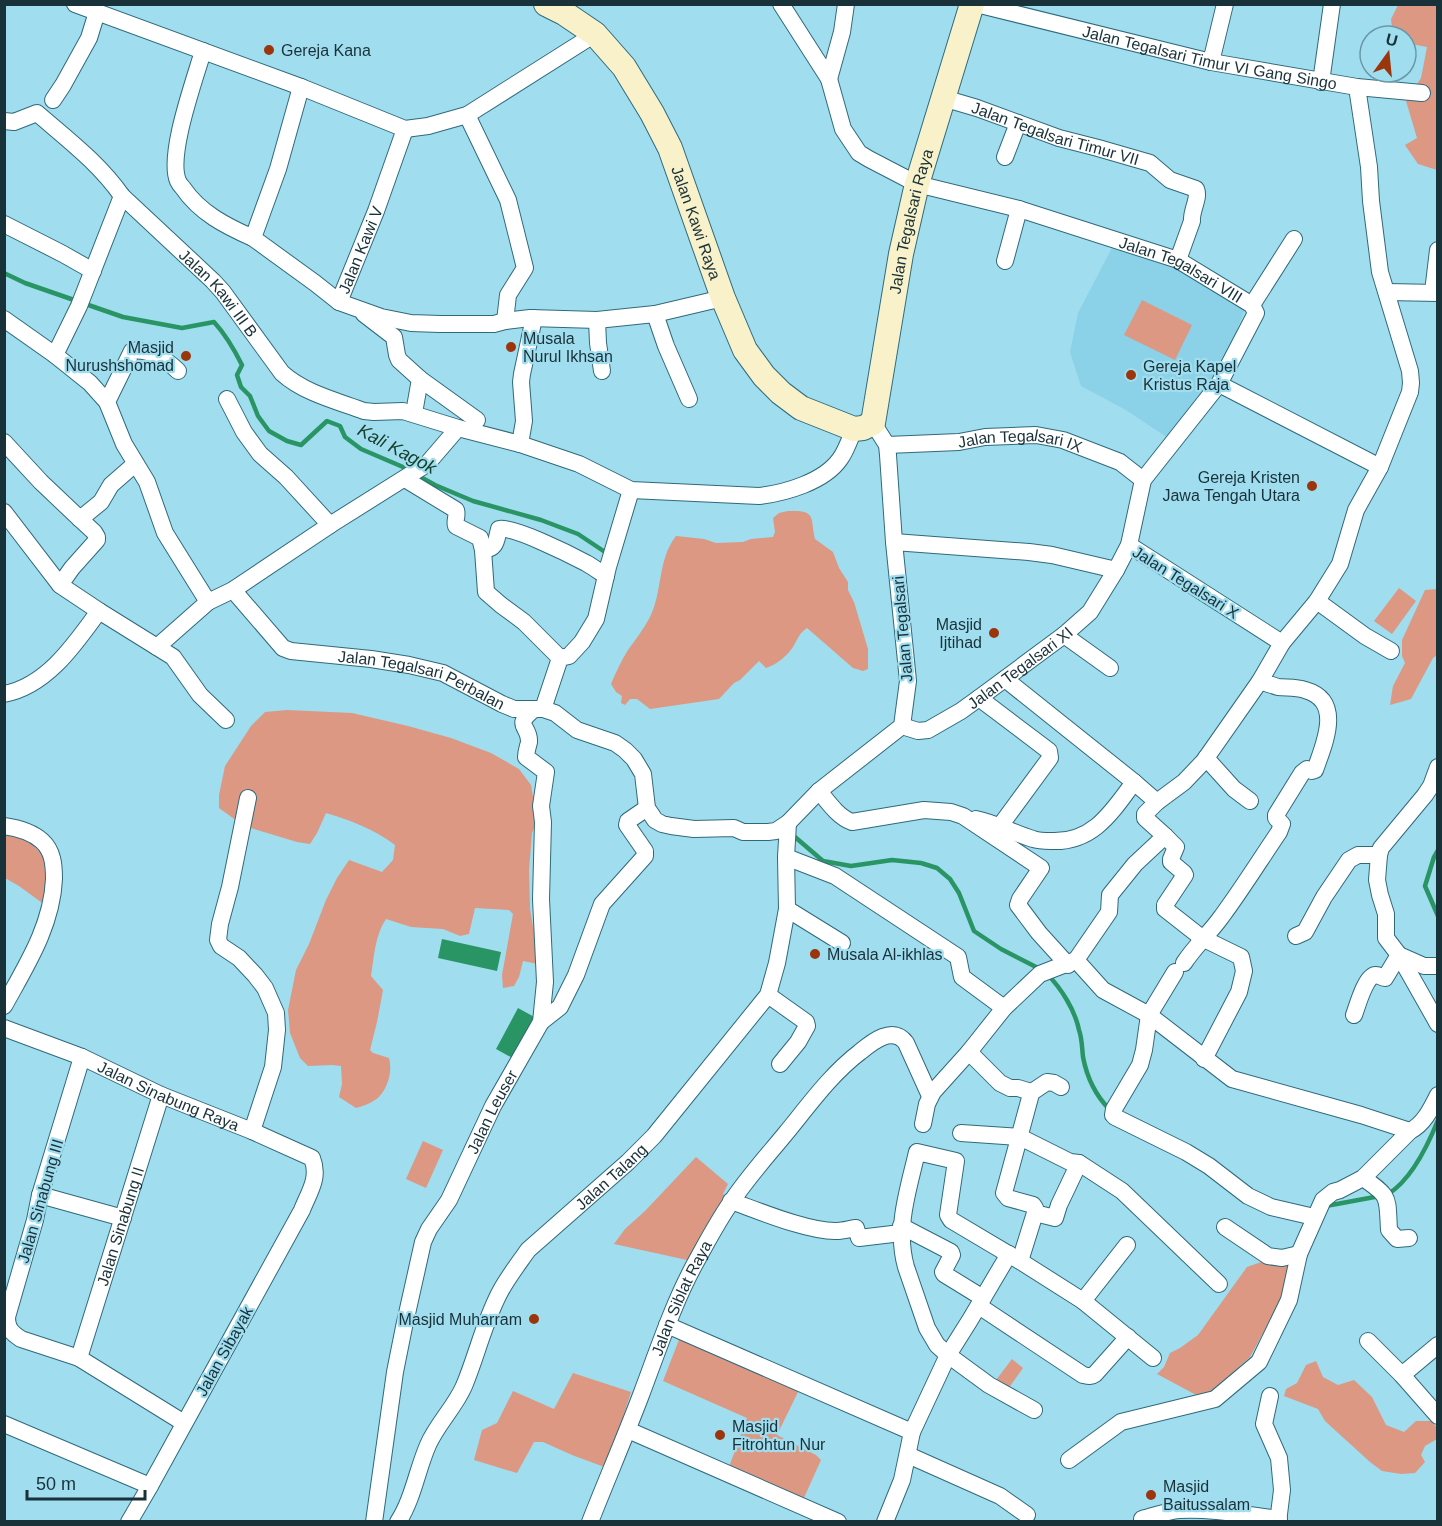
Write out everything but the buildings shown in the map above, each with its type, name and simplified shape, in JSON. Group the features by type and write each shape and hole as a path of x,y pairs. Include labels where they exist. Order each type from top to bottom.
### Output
{"main road":[{"name":"Jalan Kawi Raya","path":"546,4 595,34 624,68 652,113 670,148 723,298 744,350 764,376 801,408 864,426"},
{"name":"Jalan Tegalsari Raya","path":"864,426 917,184 974,4"}],"street":[{"path":"75,4 301,87 405,129 428,126 467,115 595,34"},
{"path":"781,4 830,80"},
{"path":"830,80 842,32 846,4"},
{"name":"Jalan Tegalsari Timur VI Gang Singo","path":"974,4 1212,62 1357,87 1369,167 1380,272 1410,371 1410,392 1380,467 1356,510 1340,564 1317,601 1282,642"},
{"path":"1212,62 1225,4"},
{"path":"1321,82 1332,4"},
{"path":"53,100 89,38 97,12"},
{"name":"Jalan Kawi V","path":"203,51 174,163 178,180 189,196 207,214 253,238 339,302 376,211 405,129"},
{"name":"Jalan Tegalsari VIII","path":"830,80 843,129 859,153 869,159 917,184 1019,209 1178,260 1252,305 1256,313 1219,384"},
{"path":"253,238 278,169 301,87"},
{"path":"1357,87 1422,93"},
{"name":"Jalan Tegalsari Timur VII","path":"943,98 978,108 1059,138 1150,163 1166,178 1194,188 1197,191 1192,221 1178,260"},
{"name":"Jalan Kawi III B","path":"4,121 14,122 37,113 91,160 122,196 223,292 282,373 291,381 364,411 403,411 458,428"},
{"path":"467,115 508,200 523,263 524,270 508,295 505,321"},
{"path":"1005,157 1018,123"},
{"path":"56,355 81,302 122,196"},
{"path":"1005,261 1019,209"},
{"path":"4,224 93,271"},
{"path":"1252,305 1294,239"},
{"path":"1387,292 1435,293 1437,250"},
{"path":"339,302 411,323 494,324 534,318 597,320 655,314 723,298"},
{"path":"356,308 394,337 399,360 420,379 477,420"},
{"path":"655,314 689,399"},
{"path":"520,444 524,421 521,382 534,318"},
{"path":"4,319 56,355 90,383 107,402 124,444 151,491 165,533 208,602"},
{"path":"597,320 602,371"},
{"path":"107,402 132,351 139,350 154,354 178,371"},
{"path":"414,413 420,379"},
{"path":"1129,545 1143,480 1219,384 1380,467"},
{"path":"226,399 244,432 260,454 286,477 330,525"},
{"path":"157,647 208,602 233,590 427,464 458,428 520,444 579,465 631,490 759,496 778,494 814,480 831,470 864,426"},
{"name":"Jalan Tegalsari","path":"864,426 887,446 908,681 902,726"},
{"name":"Jalan Tegalsari IX","path":"887,446 1036,435 1064,440 1120,462 1143,480"},
{"path":"4,442 41,482 98,537 60,585"},
{"path":"80,519 101,502 111,485 135,464"},
{"path":"408,477 456,510 458,513 456,526 480,538 486,592 524,622 560,658"},
{"path":"560,658 569,656 582,642 596,619 631,490"},
{"path":"4,512 60,585 173,657 200,694 226,720"},
{"path":"483,550 490,550 494,547 499,529 506,528 607,572"},
{"name":"Jalan Tegalsari X","path":"894,542 1029,552 1116,570 1129,545 1282,642"},
{"name":"Jalan Tegalsari XI","path":"902,726 918,731 928,730 979,698 1064,635 1090,612 1116,570"},
{"name":"Jalan Tegalsari Perbalan","path":"233,590 283,648 291,651 371,659 442,673 514,710 555,713 577,730 615,743 634,759 643,774 647,808"},
{"path":"1317,601 1365,636 1391,651"},
{"path":"4,694 16,692 37,681 71,649 99,611"},
{"path":"1064,635 1110,668"},
{"path":"1204,1059 1237,997 1245,968 1241,957 1202,938 1165,909 1165,905 1185,875 1171,859 1176,847 1145,818 1157,802 1184,782 1206,758 1260,681 1282,642"},
{"path":"538,710 560,658"},
{"path":"1005,679 1157,802"},
{"path":"1260,681 1278,687 1308,690 1321,698 1329,715 1328,729 1315,770 1307,769 1302,773 1276,815 1282,824 1281,829 1235,899 1220,920 1202,938 1149,1016 1140,1065 1113,1112 1115,1118 1186,1152 1209,1166 1248,1196 1271,1207 1315,1217"},
{"path":"979,698 1050,754 1050,758 1000,826"},
{"name":"Jalan Leuser","path":"374,1521 395,1372 423,1242 429,1228 448,1200 493,1106 541,1022 545,982 541,899 543,822 541,806 546,772 526,757 529,738 523,723 524,719 538,710"},
{"path":"541,1022 560,1006 576,975 602,904 645,856 645,851 627,825 628,821 647,808 655,820 662,824 694,829 734,828 743,832 776,831 788,823 819,791 902,726"},
{"path":"1206,758 1234,789 1250,801"},
{"path":"1437,767 1431,786 1425,795 1381,848 1377,880 1386,914 1386,938 1399,956 1437,1024"},
{"path":"819,791 840,815 852,822 924,810 951,812 979,819 1040,841 1063,842 1086,834 1101,823 1134,782"},
{"path":"248,798 218,940 221,946 239,958 255,975 265,988 276,1013 277,1030 273,1067 252,1131"},
{"path":"963,816 1041,868 1020,899 1018,905 1020,909 1039,933 1103,990 1149,1016 1232,1079 1410,1131"},
{"name":"Jalan Talang","path":"398,1521 405,1511 431,1438 461,1393 501,1291 528,1250 628,1162 654,1136 768,995 777,963 786,909 788,823"},
{"path":"4,826 30,833 43,842 51,853 54,865 53,893 48,917 33,952 4,1006"},
{"path":"923,1124 930,1096 1004,1008 1043,972 1072,962 1108,912 1110,895 1135,864 1165,836"},
{"path":"1296,936 1305,932 1324,897 1349,860 1358,855 1379,855"},
{"path":"786,857 835,876 958,957 962,977 1004,1008"},
{"path":"786,909 842,943"},
{"path":"1399,956 1424,966 1437,966"},
{"path":"1354,1015 1366,982 1373,975 1385,978 1399,956"},
{"path":"768,995 806,1022 807,1026 798,1042 780,1064"},
{"name":"Jalan Sinabung Raya","path":"4,1028 81,1057 161,1095 252,1131 312,1158 315,1179"},
{"name":"Jalan Siblat Raya","path":"590,1521 668,1325 696,1262 731,1201 814,1098 851,1059 880,1038 897,1034 902,1036 930,1096"},
{"path":"969,1052 1000,1083 1010,1088 1030,1092 1047,1082 1061,1087"},
{"name":"Jalan Sinabung III","path":"79,1358 21,1339 9,1329 7,1317 81,1057"},
{"path":"885,1521 902,1480 912,1432 948,1356 981,1302 1015,1257 1035,1213 1033,1205 1008,1198 1004,1193 1030,1092"},
{"name":"Jalan Sinabung II","path":"79,1358 161,1095"},
{"path":"1069,1460 1121,1422 1215,1399 1259,1362 1289,1300 1299,1254 1315,1217 1328,1196 1362,1178 1410,1131 1418,1127 1437,1095"},
{"path":"961,1132 1020,1137 1070,1162 1080,1163 1122,1191 1219,1284"},
{"path":"1034,1410 989,1385 948,1356 936,1343 927,1328 903,1258 901,1229 903,1210 917,1152 954,1160 956,1163 949,1218 1083,1301 1153,1358"},
{"path":"1035,1213 1055,1218 1080,1163"},
{"path":"1362,1178 1384,1195 1389,1230 1397,1239 1409,1238"},
{"name":"Jalan Sibayak","path":"129,1521 302,1210 315,1179"},
{"path":"40,1195 123,1218"},
{"path":"731,1201 821,1230 835,1232 856,1228 859,1238 901,1229 951,1252 952,1255 944,1274 1083,1375 1095,1374 1128,1337"},
{"path":"1225,1227 1268,1257 1282,1258 1299,1254"},
{"path":"1083,1301 1127,1245"},
{"path":"668,1325 912,1432"},
{"path":"1368,1341 1402,1375 1437,1416"},
{"path":"1402,1375 1437,1345"},
{"path":"79,1358 184,1423"},
{"path":"1143,1518 1177,1510 1209,1510 1278,1520 1282,1490 1279,1458 1264,1424 1270,1396"},
{"path":"4,1424 150,1486"},
{"path":"628,1430 838,1521"},
{"path":"908,1455 1000,1496 1027,1515"}],"shaded area":[{"path":"1398,5 1437,5 1437,170 1418,164 1405,145 1417,138 1406,101 1421,78 1427,47 1418,45 1418,24 1392,24 1391,19"},
{"path":"1114,244 1197,274 1245,309 1223,366 1168,438 1126,410 1081,386 1070,352 1078,313"},
{"path":"1142,300 1192,325 1175,360 1124,335"},
{"path":"788,511 808,514 812,520 815,539 833,552 848,582 848,590 854,602 868,649 868,669 863,671 853,668 807,628 781,660 766,668 759,661 719,699 650,709 637,699 630,699 625,705 621,703 622,696 611,684 625,654 649,619 666,555 676,536 704,539 716,543 743,542 773,537 775,532 773,518 779,513"},
{"path":"1399,588 1416,601 1392,634 1374,621"},
{"path":"1437,589 1437,655 1433,658 1411,699 1390,705 1393,686 1405,663 1402,656 1402,640 1425,590"},
{"path":"287,710 352,713 451,738 491,753 519,769 531,785 537,821 532,833 529,870 530,909 540,948 538,964 523,961 514,986 503,988 502,975 513,914 509,910 475,908 469,934 460,936 443,929 411,927 386,919 377,939 371,976 383,990 370,1050 389,1058 389,1075 386,1087 379,1096 370,1103 356,1108 339,1097 342,1084 341,1066 308,1066 300,1058 290,1033 288,1010 296,970 337,878 349,860 382,872 393,860 395,845 362,826 326,813 310,844 297,842 244,826 219,808 219,795 225,766 251,726 265,712"},
{"path":"5,835 27,838 47,860 45,905 5,878"},
{"path":"442,939 501,952 497,971 438,958"},
{"path":"518,1008 538,1019 516,1060 496,1049"},
{"path":"423,1141 443,1150 426,1188 406,1179"},
{"path":"696,1157 728,1184 723,1194 728,1200 687,1260 614,1244 625,1229"},
{"path":"1267,1260 1288,1265 1289,1278 1285,1292 1250,1357 1212,1391 1200,1397 1157,1374 1164,1367 1170,1353 1198,1335 1247,1267"},
{"path":"682,1332 799,1390 777,1435 816,1455 821,1460 803,1500 729,1467 747,1418 663,1381"},
{"path":"1012,1359 1023,1368 1008,1389 996,1380"},
{"path":"1316,1361 1323,1377 1338,1385 1354,1380 1372,1397 1386,1425 1404,1432 1416,1421 1431,1421 1437,1428 1437,1439 1425,1446 1421,1455 1425,1462 1415,1473 1401,1474 1382,1471 1325,1421 1318,1409 1284,1396 1286,1389 1297,1383 1306,1365"},
{"path":"573,1373 631,1392 607,1468 543,1442 534,1442 517,1473 474,1460 482,1430 497,1423 513,1391 554,1409"}],"waterway":[{"name":"Kali Kagok","path":"4,273 25,283 123,317 182,328 214,322 242,365 237,375 241,387 250,396 258,416 269,431 287,441 301,445 327,421 340,426 345,437 361,449 410,470"},
{"name":"Kali Kagok","path":"417,475 473,501 541,520 578,534 608,554"},
{"path":"795,837 823,861 851,866 892,860 921,863 937,868 950,879 959,893 974,931 1001,949 1040,969"},
{"path":"1438,850 1425,886 1438,916"},
{"path":"1047,974 1071,1007 1080,1033 1087,1072 1096,1093 1110,1110"},
{"path":"1388,1194 1411,1171 1424,1151 1438,1120"},
{"path":"1326,1206 1380,1196"}],"place":[{"name":"Gereja Kana","path":"269,50"},
{"name":"Musala Nurul Ikhsan","path":"511,347"},
{"name":"Masjid Nurushshomad","path":"186,356"},
{"name":"Gereja Kapel Kristus Raja","path":"1131,375"},
{"name":"Gereja Kristen Jawa Tengah Utara","path":"1312,486"},
{"name":"Masjid Ijtihad","path":"994,633"},
{"name":"Musala Al-ikhlas","path":"815,954"},
{"name":"Masjid Muharram","path":"534,1319"},
{"name":"Masjid Fitrohtun Nur","path":"720,1435"},
{"name":"Masjid Baitussalam","path":"1151,1495"}]}
